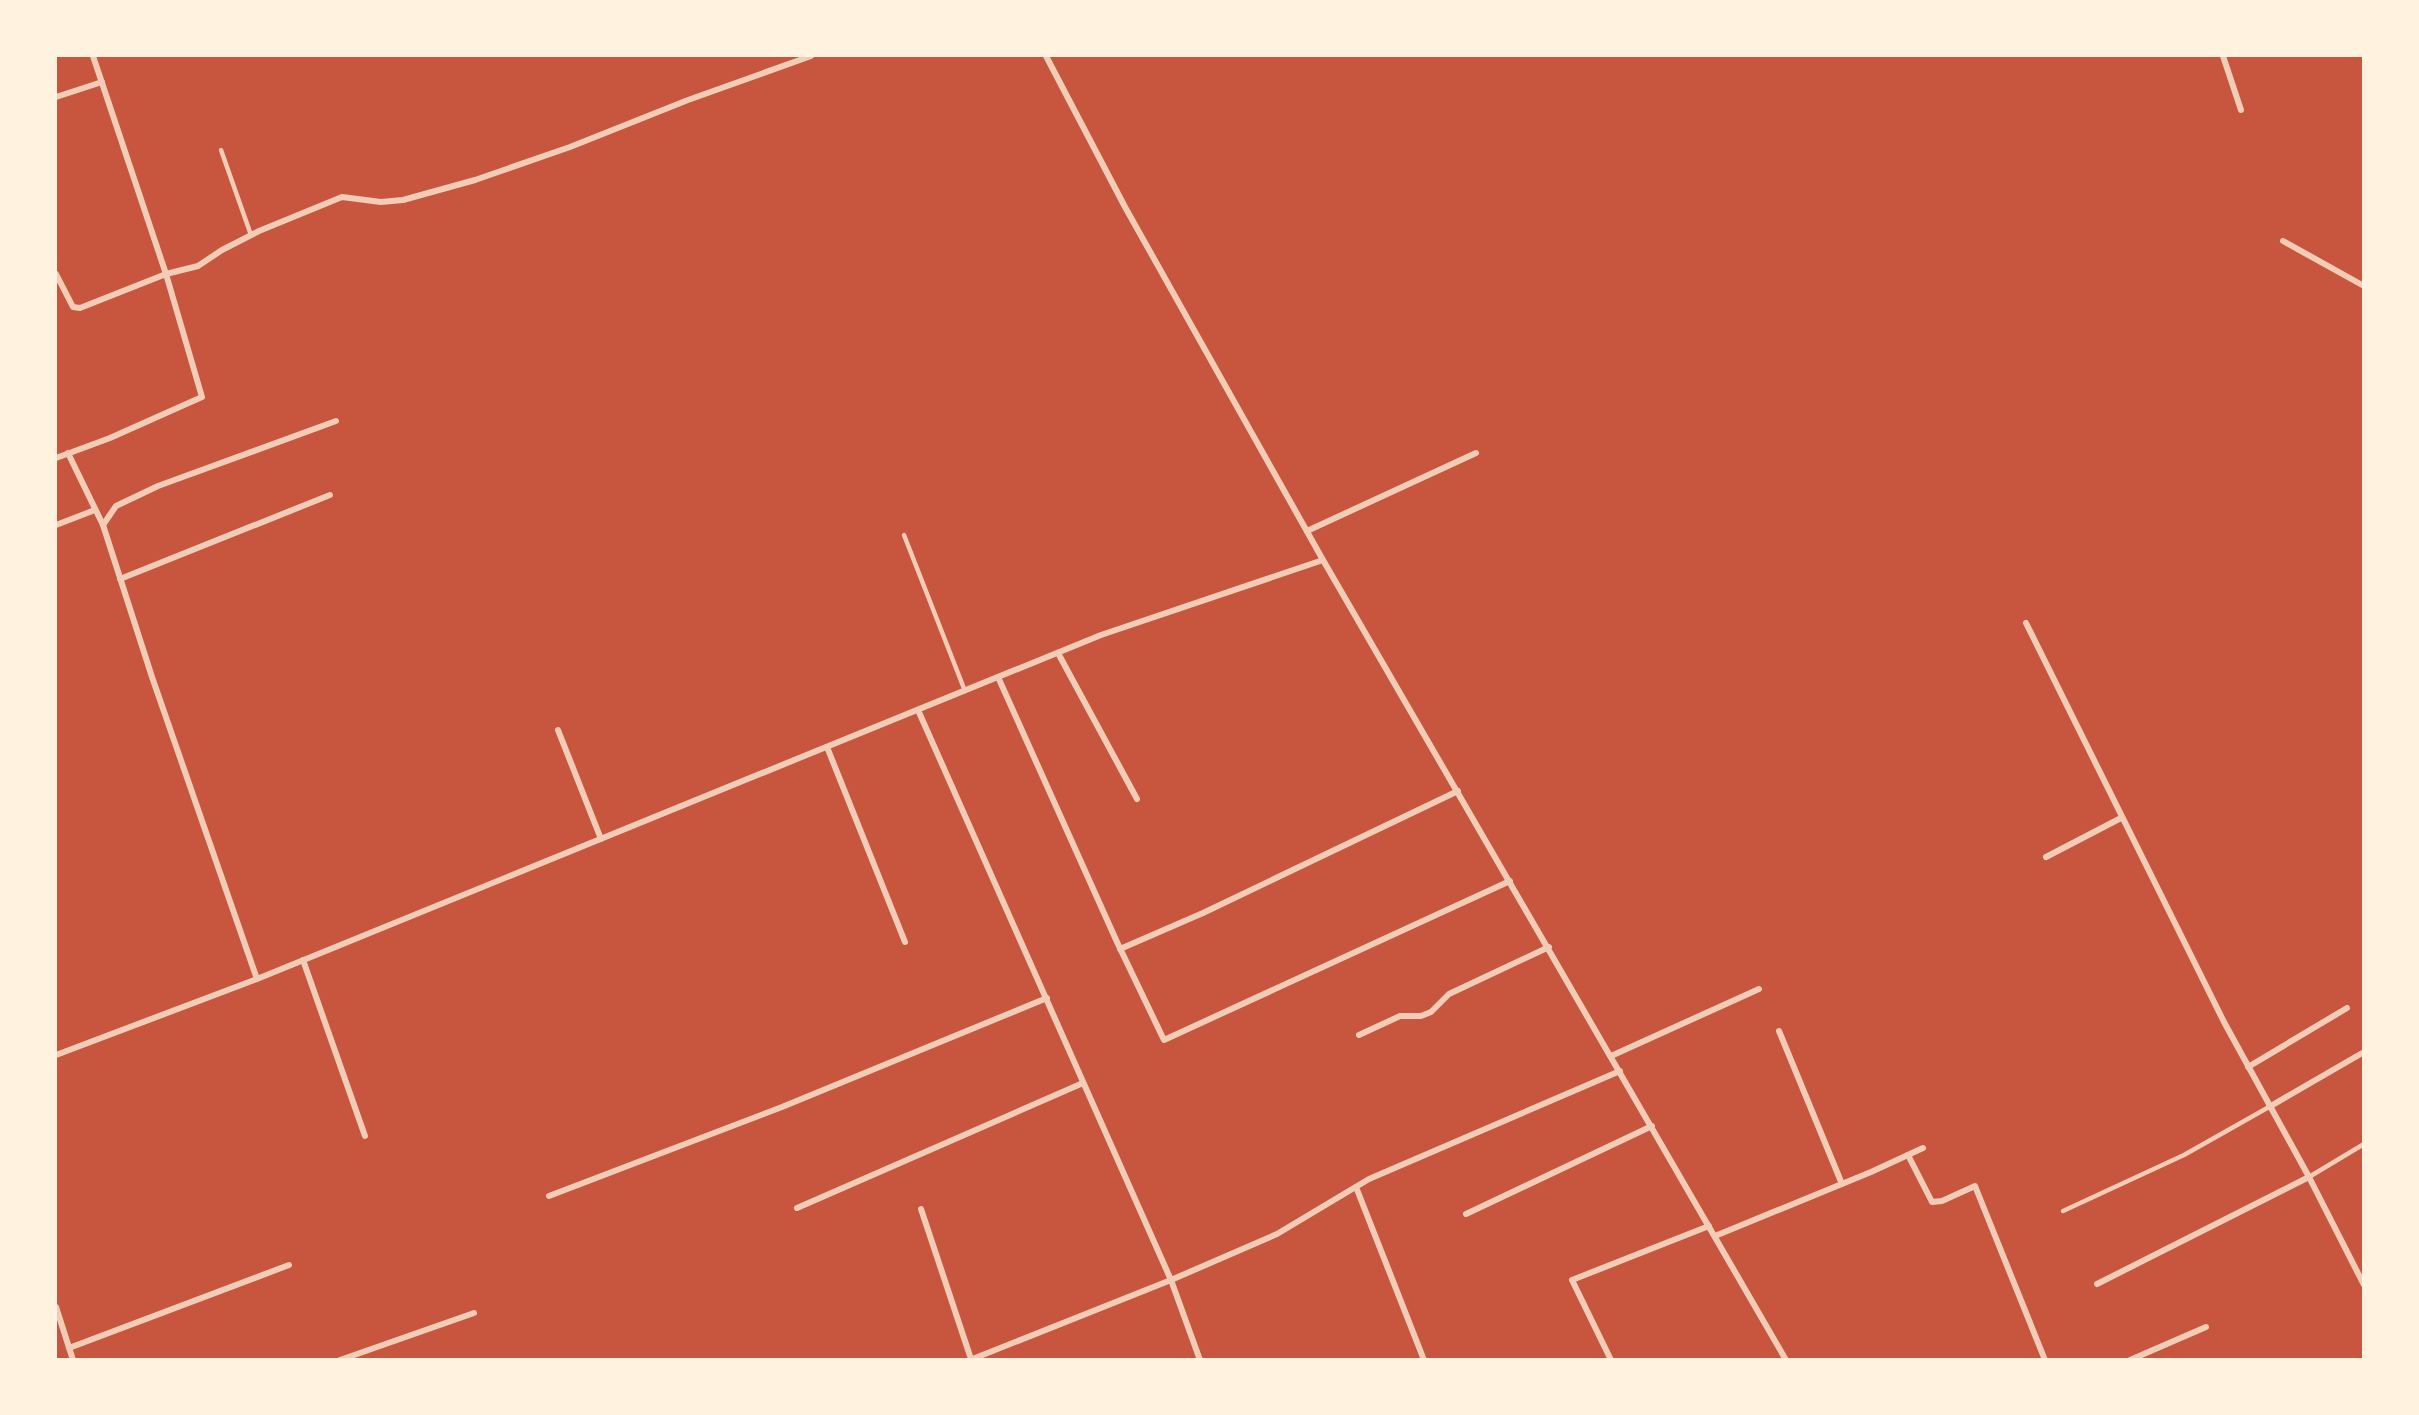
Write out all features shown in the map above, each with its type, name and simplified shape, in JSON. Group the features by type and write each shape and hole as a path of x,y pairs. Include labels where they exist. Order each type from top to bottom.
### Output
{"street":[{"path":"56,458 202,397 166,274 93,56"},
{"path":"56,274 68,301 73,307 80,308 166,274 198,266 251,235 342,197 381,202 403,200 475,180 570,147 688,100 811,56"},
{"path":"1046,56 1125,207 1323,560 1786,1359"},
{"path":"2223,56 2241,110"},
{"path":"56,97 102,82"},
{"path":"2283,241 2364,286"},
{"path":"103,525 116,506 158,486 336,421"},
{"path":"68,453 103,525 152,677 257,979"},
{"path":"1307,531 1476,453"},
{"path":"120,579 330,495"},
{"path":"56,525 95,510"},
{"path":"56,1055 257,979 1101,635 1323,560"},
{"path":"2026,623 2121,818 2248,1067 2364,1285"},
{"path":"1058,653 1137,799"},
{"path":"998,677 1120,949 1164,1040 1510,881"},
{"path":"918,710 1171,1280 1200,1359"},
{"path":"558,729 601,839"},
{"path":"827,747 905,942"},
{"path":"1120,949 1203,913 1458,791"},
{"path":"2046,857 2121,818"},
{"path":"1359,1035 1400,1016 1421,1016 1431,1012 1449,994 1549,947"},
{"path":"303,960 365,1136"},
{"path":"1611,1056 1759,988"},
{"path":"549,1196 782,1107 1047,998"},
{"path":"2248,1067 2347,1008"},
{"path":"1779,1030 1842,1184"},
{"path":"2269,1107 2364,1052"},
{"path":"921,1209 970,1359 1171,1280 1277,1234 1369,1179 1620,1071"},
{"path":"797,1208 1083,1083"},
{"path":"1466,1214 1652,1125"},
{"path":"1715,1236 1923,1148"},
{"path":"1908,1155 1932,1202 1941,1201 1975,1186 2045,1359"},
{"path":"2097,1284 2309,1178"},
{"path":"1356,1186 1424,1359"},
{"path":"1611,1359 1572,1280 1709,1226"},
{"path":"69,1348 289,1265"},
{"path":"56,1307 73,1359"},
{"path":"340,1359 474,1313"},
{"path":"2130,1359 2206,1327"}],"lane":[{"path":"221,150 251,235"},
{"path":"904,535 964,691"},
{"path":"2063,1210 2184,1155 2269,1107"},
{"path":"2309,1178 2364,1144"}]}
